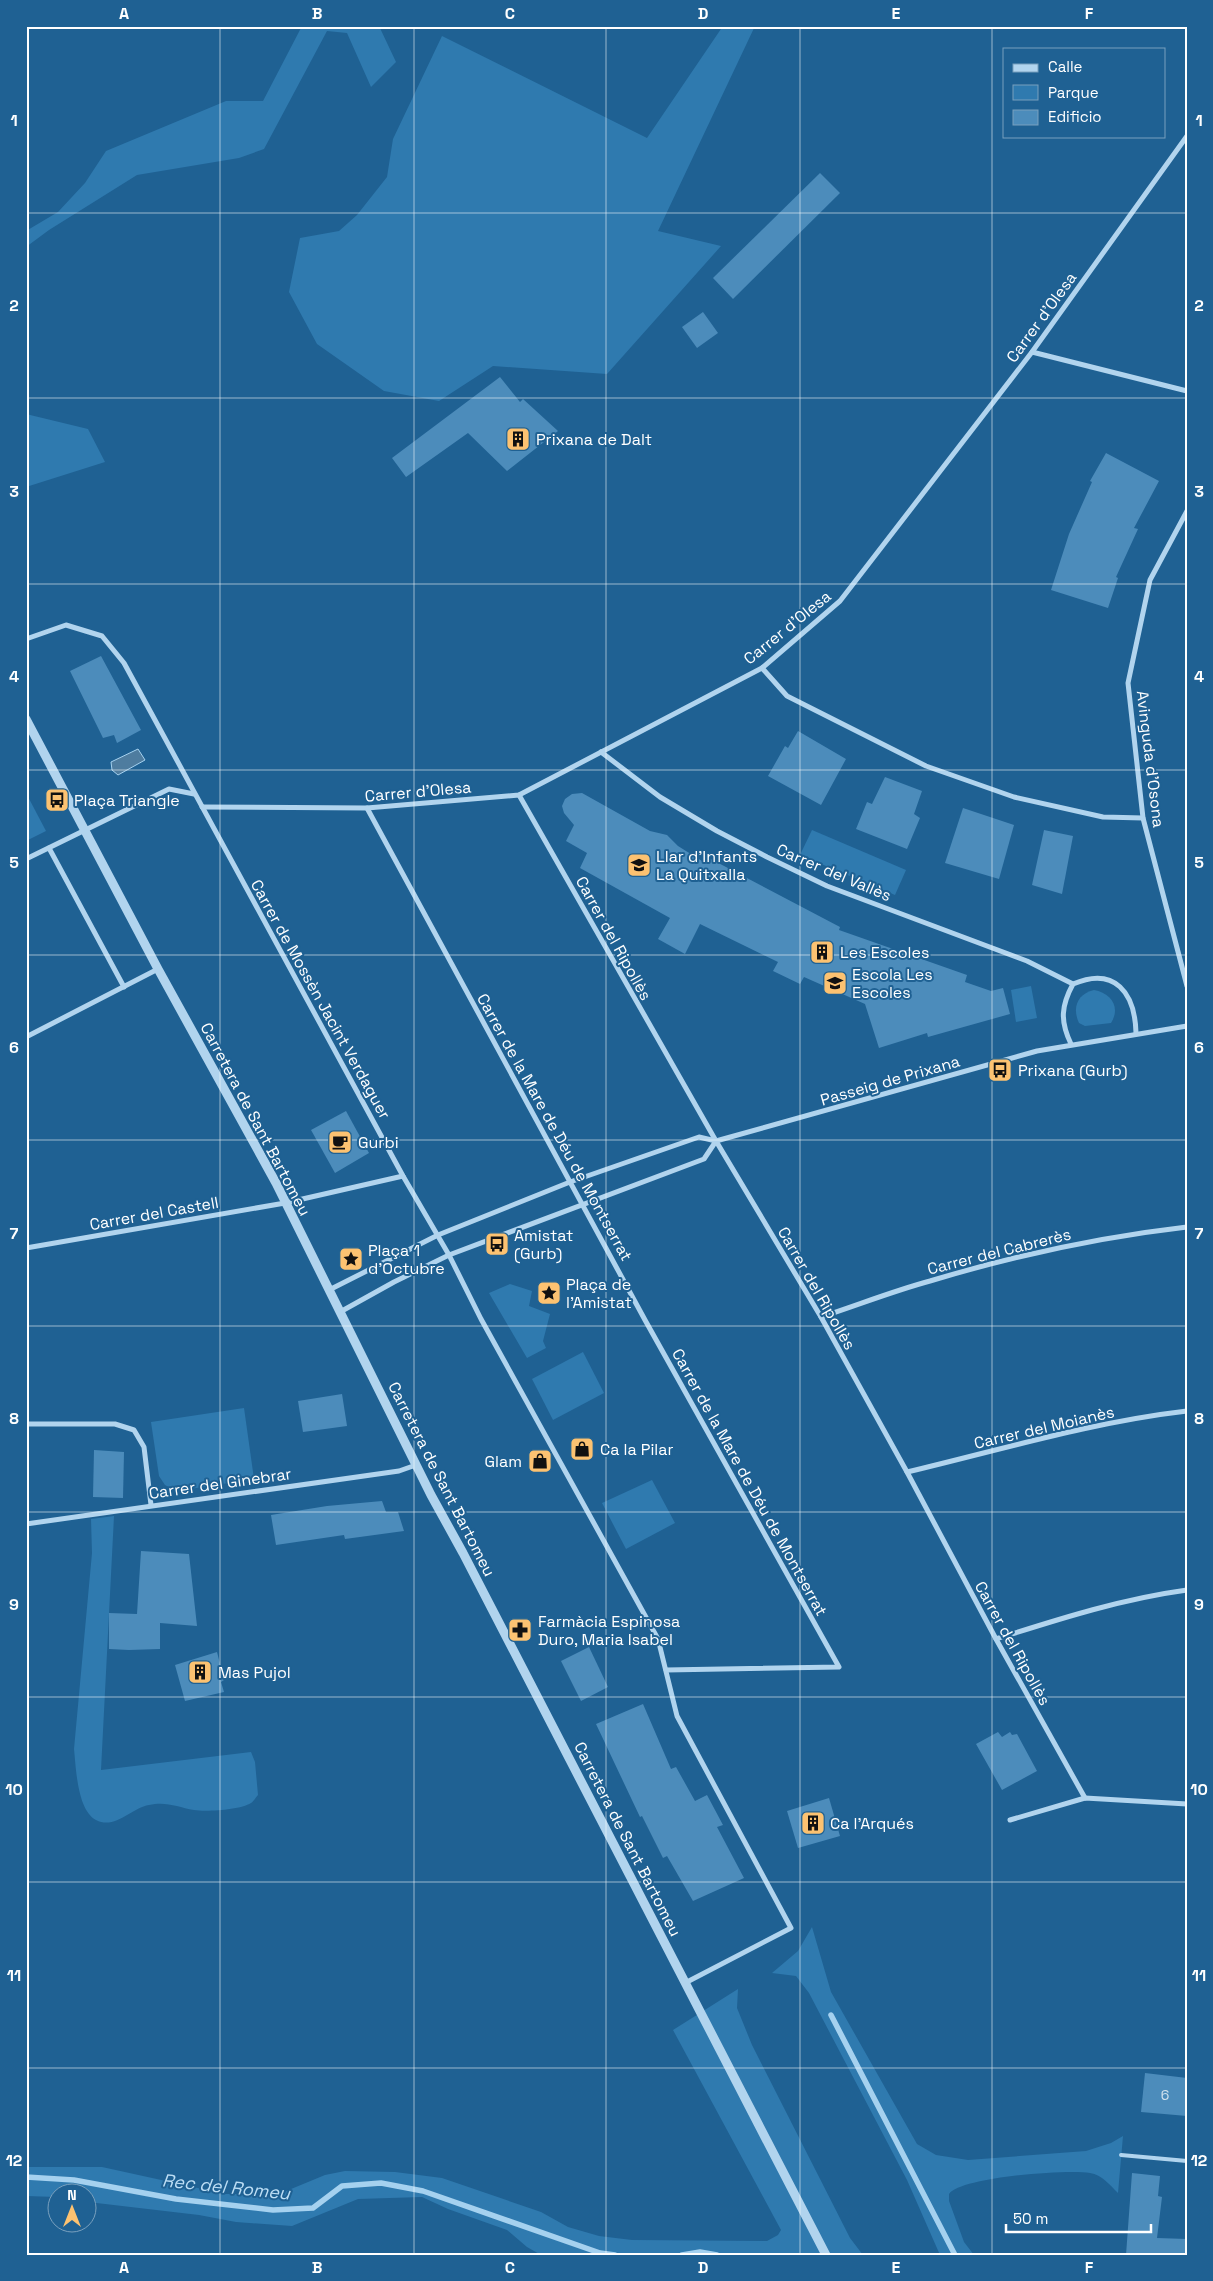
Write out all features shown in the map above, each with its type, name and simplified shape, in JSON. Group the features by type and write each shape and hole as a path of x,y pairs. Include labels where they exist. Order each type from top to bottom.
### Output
{"street":[{"name":"Carrer d'Olesa","path":"202,807 367,808 519,795 762,668 840,601 1032,352 1187,136"},
{"path":"1032,352 1187,391"},
{"name":"Avinguda d'Osona","path":"1187,511 1150,580 1128,683 1143,818 1187,986"},
{"name":"Carrer de Mossèn Jacint Verdaguer","path":"26,639 66,625 102,636 124,663 403,1176 449,1255 490,1336 658,1638 678,1716 791,1928 685,1983"},
{"path":"762,668 787,696 926,766 1014,797 1103,817 1143,818"},
{"name":"Carretera de Sant Bartomeu","path":"26,719 158,969 274,1178 416,1465 826,2255"},
{"name":"Carrer del Vallès","path":"602,752 660,797 717,831 767,857 827,886 1027,961 1073,984"},
{"path":"26,859 169,789 194,794"},
{"name":"Carrer del Ripollès","path":"519,795 716,1141 821,1317 907,1472 996,1640 1085,1798"},
{"name":"Carrer de la Mare de Déu de Montserrat","path":"367,808 645,1320 838,1667 666,1670"},
{"path":"49,848 124,987"},
{"path":"26,1037 158,969"},
{"path":"1136,1033 1136,1020 1128,995 1122,988 1112,981 1089,977 1073,984 1063,1008 1063,1020 1071,1044 1187,1026"},
{"name":"Passeig de Prixana","path":"329,1290 438,1235 570,1182 699,1137 716,1141 1037,1051 1071,1044"},
{"path":"339,1312 449,1255 704,1159 716,1141"},
{"path":"285,1203 403,1176"},
{"name":"Carrer del Castell","path":"26,1248 285,1203"},
{"name":"Carrer del Cabrerès","path":"821,1317 930,1281 1047,1250 1140,1232 1187,1227"},
{"name":"Carrer del Moianès","path":"907,1472 1056,1435 1152,1415 1187,1411"},
{"path":"26,1424 115,1424 134,1430 144,1447 152,1505"},
{"name":"Carrer del Ginebrar","path":"26,1524 399,1471 416,1465"},
{"path":"996,1640 1069,1615 1147,1595 1187,1590"},
{"path":"1010,1820 1085,1798 1187,1804"}],"lane":[{"path":"1121,2155 1187,2160"}],"green space":[{"path":"302,26 379,26 396,62 371,87 347,33 327,31 264,149 239,158 137,175 49,230 26,247 26,231 58,212 85,183 106,151 226,101 263,101"},
{"path":"723,26 755,26 658,231 721,246 607,374 493,366 439,401 384,391 317,344 289,292 300,238 339,231 357,215 387,177 393,139 442,36 647,138"},
{"path":"26,414 88,429 105,462 26,487"},
{"path":"26,793 46,831 26,841"},
{"path":"812,830 906,870 895,895 800,855"},
{"path":"1031,986 1037,1018 1016,1022 1011,990"},
{"path":"1094,990 1105,994 1113,1002 1115,1012 1111,1023 1085,1026 1079,1023 1076,1012 1078,1002 1088,992"},
{"path":"510,1284 532,1291 529,1306 550,1314 543,1341 546,1348 527,1358 489,1293"},
{"path":"583,1352 604,1393 553,1420 532,1379"},
{"path":"244,1408 254,1479 177,1491 165,1485 159,1476 151,1422"},
{"path":"652,1480 675,1523 626,1549 602,1503"},
{"path":"114,1516 101,1770 251,1752 255,1762 258,1795 252,1802 246,1805 231,1809 206,1811 155,1804 142,1807 110,1822 96,1820 85,1807 79,1788 74,1749 92,1553 91,1519"},
{"path":"812,1927 831,1992 917,2144 936,2155 968,2160 1086,2151 1111,2143 1123,2136 1118,2193 1098,2176 1078,2172 1039,2173 993,2179 958,2188 949,2194 949,2201 964,2242 974,2255 940,2255 907,2180 809,1993 796,1976 772,1973 798,1951"},
{"path":"738,1989 737,2008 752,2045 850,2238 863,2255 541,2255 527,2247 507,2230 448,2209 422,2197 358,2199 292,2226 236,2222 199,2215 98,2203 98,2184 48,2184 48,2197 26,2196 26,2167 102,2167 225,2194 279,2194 325,2175 345,2171 395,2172 442,2178 541,2212 568,2227 599,2236 632,2240 767,2241 778,2235 781,2230 673,2030"}],"shaded area":[{"path":"138,749 145,760 118,775 112,770 111,762"}],"building":[{"path":"820,173 840,193 733,299 713,278"},
{"path":"703,312 718,333 697,348 682,327"},
{"path":"500,377 520,402 523,399 558,431 507,471 468,433 406,477 392,458"},
{"path":"1106,453 1159,481 1134,528 1138,529 1116,577 1118,578 1108,608 1051,590 1069,534 1092,482 1090,481"},
{"path":"101,656 141,730 117,743 114,735 103,738 70,671"},
{"path":"798,731 846,759 821,805 768,776 785,746 788,748"},
{"path":"885,777 922,791 914,814 920,818 907,849 856,829 867,802 872,804"},
{"name":"Les Escoles","path":"582,793 650,831 667,835 678,846 702,861 707,857 840,927 839,930 967,975 965,982 991,991 1003,988 1010,1014 928,1037 927,1033 879,1048 865,1004 804,977 800,984 773,971 778,962 700,924 685,954 658,939 670,918 580,868 587,853 566,841 574,825 564,813 562,806 565,799 572,794"},
{"path":"963,808 1014,825 999,879 945,863"},
{"path":"1044,830 1073,836 1062,894 1032,885"},
{"name":"Gurbi","path":"346,1111 369,1153 335,1173 311,1130"},
{"path":"342,1394 347,1426 303,1432 298,1401"},
{"path":"94,1450 124,1452 123,1498 93,1497"},
{"path":"382,1501 386,1512 398,1512 404,1531 345,1539 344,1535 276,1545 271,1515 327,1506"},
{"path":"141,1551 189,1554 197,1626 160,1623 160,1649 109,1649 109,1613 137,1614"},
{"path":"589,1647 608,1687 581,1701 561,1661"},
{"name":"Mas Pujol","path":"217,1652 224,1680 221,1682 224,1692 185,1701 175,1665"},
{"path":"643,1704 671,1769 676,1767 695,1801 707,1795 723,1825 717,1827 744,1878 693,1901 667,1856 663,1858 642,1816 640,1817 596,1724"},
{"path":"998,1732 1002,1737 1010,1732 1012,1735 1017,1734 1037,1771 1002,1790 976,1744"},
{"name":"Ca l'Arqués","path":"829,1798 840,1836 798,1848 787,1811"},
{"path":"1145,2073 1187,2078 1187,2116 1141,2112"},
{"path":"1132,2173 1160,2176 1158,2196 1162,2197 1157,2238 1187,2239 1187,2255 1126,2255"}],"waterway":[{"path":"831,2015 955,2255"},
{"name":"Rec del Romeu","path":"26,2177 74,2180 176,2199 273,2210 313,2208 342,2186 381,2183 423,2191 600,2253 615,2255"},
{"name":"Rec del Romeu","path":"682,2255 700,2252 717,2255"}],"place":[{"name":"Prixana de Dalt","path":"518,439"},
{"name":"Plaça Triangle","path":"57,800"},
{"name":"Llar d'Infants La Quitxalla","path":"639,865"},
{"name":"Les Escoles","path":"822,952"},
{"name":"Escola Les Escoles","path":"835,983"},
{"name":"Prixana (Gurb)","path":"1000,1070"},
{"name":"Gurbi","path":"340,1142"},
{"name":"Amistat (Gurb)","path":"497,1244"},
{"name":"Plaça 1 d'Octubre","path":"351,1259"},
{"name":"Plaça de l'Amistat","path":"549,1293"},
{"name":"Ca la Pilar","path":"582,1449"},
{"name":"Glam","path":"540,1461"},
{"name":"Farmàcia Espinosa Duro, Maria Isabel","path":"520,1630"},
{"name":"Mas Pujol","path":"200,1672"},
{"name":"Ca l'Arqués","path":"813,1823"}]}
